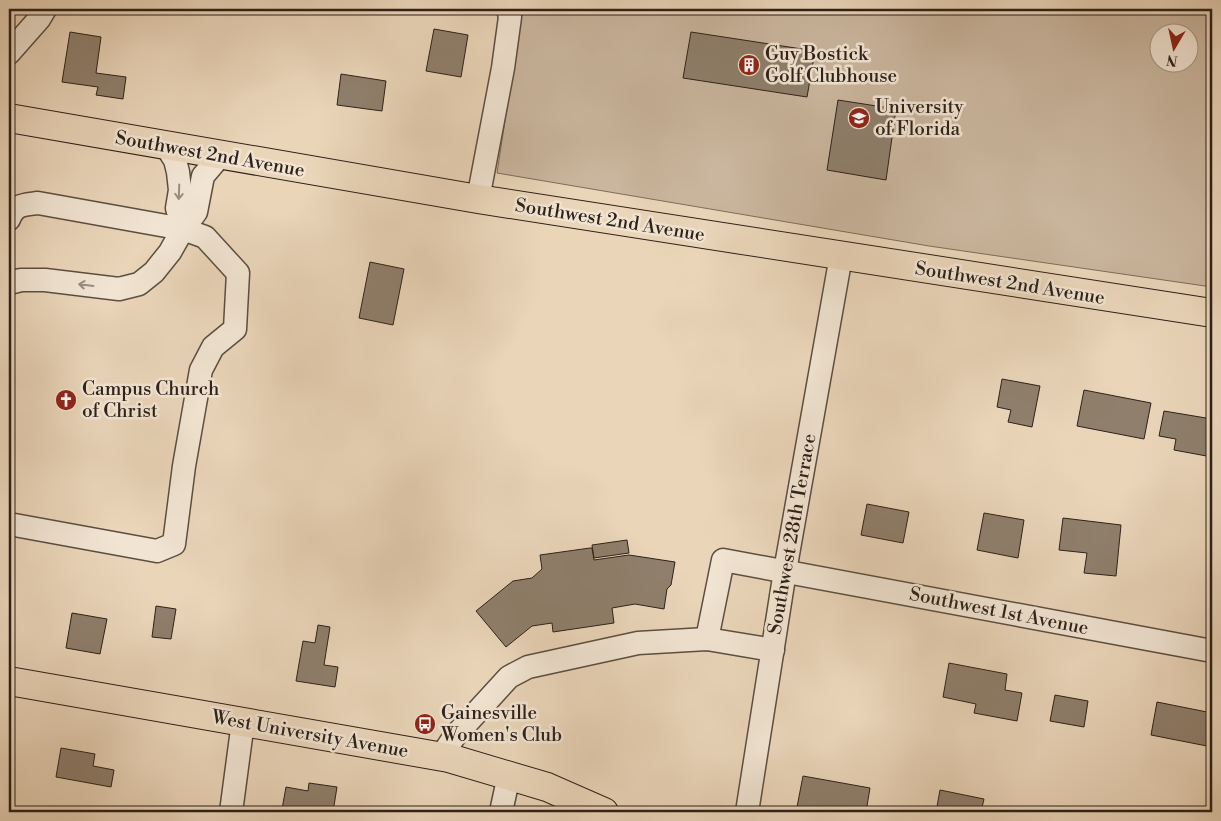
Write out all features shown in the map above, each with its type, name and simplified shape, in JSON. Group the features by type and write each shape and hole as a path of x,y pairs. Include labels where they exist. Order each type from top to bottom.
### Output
{"main road":[{"name":"Southwest 2nd Avenue","path":"9,118 478,200 1212,313"},
{"name":"West University Avenue","path":"9,681 441,757 547,786 604,812"}],"street":[{"path":"9,53 39,19 45,9"},
{"path":"478,200 502,68 510,17 508,9"},
{"path":"166,146 178,172 180,190 178,208 183,229"},
{"path":"9,283 21,280 45,280 119,289 139,284 154,272 170,252 183,229 196,212 204,176 220,156"},
{"path":"9,219 12,211 22,205 38,204 183,229 205,237 238,273 235,329 213,347 201,370 184,466 174,544 157,551 9,524"},
{"name":"Southwest 28th Terrace","path":"747,812 785,571 841,256"},
{"name":"Southwest 1st Avenue","path":"707,639 723,560 1212,651"},
{"path":"441,757 454,738 509,677 528,667 638,643 707,639 773,650"},
{"path":"231,812 243,722"},
{"path":"501,812 508,775"}],"shaded area":[{"name":"University of Florida","path":"522,9 1212,9 1212,287 929,246 497,173"}],"building":[{"path":"434,29 468,35 461,77 426,71"},
{"path":"70,32 101,37 96,73 126,77 123,99 96,95 98,87 62,82"},
{"name":"Guy Bostick Golf Clubhouse","path":"691,32 815,51 807,97 683,78"},
{"path":"341,74 386,81 382,111 337,105"},
{"path":"838,100 896,109 886,180 827,170"},
{"path":"370,262 404,269 393,325 359,318"},
{"path":"1002,379 1040,386 1032,427 1008,422 1011,410 997,407"},
{"path":"1084,390 1151,403 1144,439 1077,426"},
{"path":"1164,411 1212,419 1212,457 1174,450 1176,439 1159,436"},
{"path":"867,504 909,512 903,543 861,535"},
{"path":"984,513 1024,520 1018,558 977,550"},
{"path":"1063,518 1121,525 1116,576 1084,573 1087,553 1059,550"},
{"path":"627,540 629,553 594,558 592,545"},
{"path":"592,548 594,560 629,555 675,562 671,585 667,589 664,609 635,604 612,608 614,623 553,632 552,623 532,626 506,647 476,611 513,581 532,578 542,569 540,555"},
{"path":"156,606 176,609 171,639 152,637"},
{"path":"72,613 107,619 100,654 66,648"},
{"path":"318,625 330,627 324,665 338,667 335,687 296,681 303,641 315,643"},
{"path":"949,663 1007,674 1005,690 1022,693 1017,721 974,713 976,704 943,697"},
{"path":"1055,695 1088,701 1084,727 1050,721"},
{"path":"1157,702 1212,713 1212,747 1151,735"},
{"path":"61,748 95,754 93,766 114,770 111,787 56,777"},
{"path":"803,776 870,788 866,812 803,812 804,808 797,807"},
{"path":"309,783 337,787 333,812 303,812 282,809 286,787 308,791"},
{"path":"940,790 984,799 981,812 936,812"}],"place":[{"name":"Guy Bostick Golf Clubhouse","path":"749,65"},
{"name":"University of Florida","path":"859,118"},
{"name":"Campus Church of Christ","path":"66,400"},
{"name":"Gainesville Women's Club","path":"425,724"}]}
